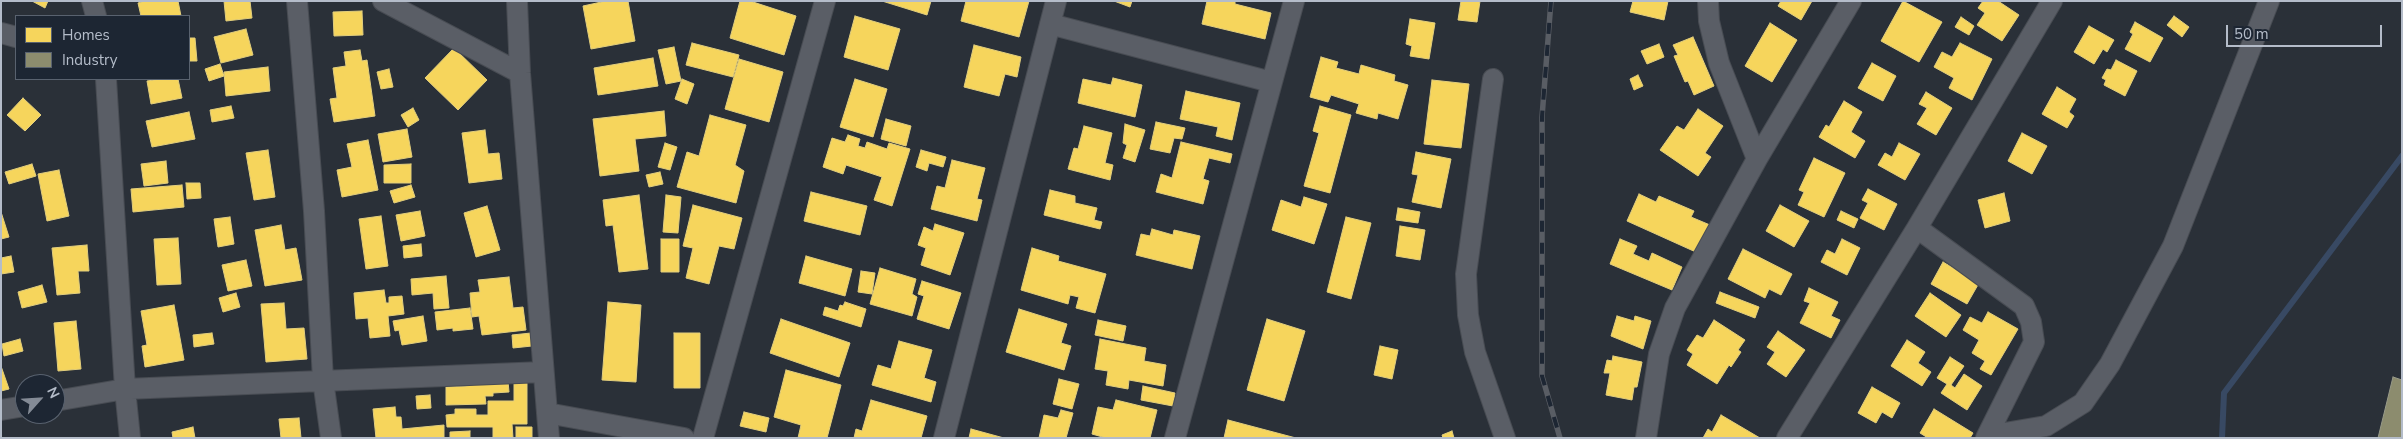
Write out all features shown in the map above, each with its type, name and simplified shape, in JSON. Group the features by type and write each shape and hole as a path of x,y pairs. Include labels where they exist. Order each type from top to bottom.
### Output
{"street":[{"path":"92,1 96,15"},
{"path":"296,1 314,211 323,380 330,438"},
{"path":"383,1 520,72"},
{"path":"517,1 520,72 549,438"},
{"path":"703,438 825,1"},
{"path":"944,438 1056,1"},
{"path":"1175,438 1294,1"},
{"path":"1708,1 1709,21 1719,63 1757,159"},
{"path":"1646,438 1659,354 1674,308 1757,159 1851,1"},
{"path":"1787,438 1917,228 2052,1"},
{"path":"1987,437 2046,426 2083,403 2110,364 2173,246 2269,1"},
{"path":"1050,24 1271,82"},
{"path":"1,33 15,37"},
{"path":"106,80 125,389 130,438"},
{"path":"1493,80 1466,274 1468,315 1475,352 1505,438"},
{"path":"1917,228 2024,306 2031,322 2034,342 1987,437"},
{"path":"65,399 125,389 543,372"},
{"path":"1,410 15,408"},
{"path":"547,413 684,438"}],"building: Homes":[{"path":"32,1 48,1 45,8"},
{"path":"145,1 178,1 181,15 141,15 138,3"},
{"path":"224,1 250,1 252,18 226,21"},
{"path":"606,1 628,1 635,41 591,49 583,6"},
{"path":"740,1 750,1 796,16 784,55 730,38"},
{"path":"882,1 931,1 927,15"},
{"path":"966,1 1029,1 1019,37 961,21"},
{"path":"1114,1 1132,1 1130,7"},
{"path":"1207,1 1235,1 1235,4 1271,13 1265,39 1202,24"},
{"path":"1461,1 1480,1 1477,22 1458,20"},
{"path":"1633,1 1668,1 1664,20 1630,12"},
{"path":"1781,1 1812,1 1801,20 1778,6"},
{"path":"1903,1 1942,22 1919,62 1881,41"},
{"path":"1983,1 1998,1 2019,15 2002,41 1977,25 1985,13 1978,8"},
{"path":"362,11 363,35 334,36 333,12"},
{"path":"855,16 900,29 888,70 844,57"},
{"path":"2174,16 2189,27 2182,37 2167,25"},
{"path":"1961,17 1974,26 1969,35 1955,27"},
{"path":"1410,19 1435,23 1429,59 1410,56 1412,46 1406,44"},
{"path":"2135,22 2163,38 2150,62 2125,49 2133,34 2130,32"},
{"path":"1770,23 1797,40 1772,82 1745,66"},
{"path":"2089,26 2114,40 2107,52 2103,49 2094,64 2074,52"},
{"path":"246,29 253,55 221,63 214,37"},
{"path":"1693,37 1714,86 1694,95 1688,81 1685,82 1674,56 1678,55 1673,45"},
{"path":"190,38 195,38 197,61 190,61"},
{"path":"692,43 739,55 733,77 686,65"},
{"path":"1960,43 1992,59 1972,100 1949,88 1954,78 1934,67 1942,52 1952,57"},
{"path":"1659,44 1664,57 1647,64 1641,51"},
{"path":"974,45 1021,57 1017,77 1005,74 999,96 964,87"},
{"path":"674,47 681,81 666,84 658,50"},
{"path":"454,48 487,80 458,110 425,78"},
{"path":"360,50 362,61 367,60 375,116 334,122 330,99 337,98 333,68 346,66 344,52"},
{"path":"1321,57 1338,62 1336,68 1359,74 1361,65 1395,75 1394,81 1408,85 1398,119 1378,113 1377,119 1356,113 1359,104 1331,95 1328,102 1310,97"},
{"path":"653,58 658,86 598,95 594,68"},
{"path":"739,59 783,72 769,122 725,109"},
{"path":"2116,60 2137,71 2125,96 2104,85 2106,80 2102,78 2107,69 2111,70"},
{"path":"1872,63 1896,76 1883,101 1858,88"},
{"path":"220,64 224,76 209,81 205,69"},
{"path":"268,67 270,91 226,96 224,72"},
{"path":"389,69 393,87 381,89 377,72"},
{"path":"1638,75 1643,86 1634,90 1630,79"},
{"path":"1113,78 1142,85 1135,117 1078,103 1083,79 1111,85"},
{"path":"682,79 694,84 687,104 675,99"},
{"path":"855,79 887,89 873,137 840,127"},
{"path":"178,80 182,98 151,104 147,81"},
{"path":"1432,80 1469,84 1461,148 1424,144"},
{"path":"2057,87 2076,99 2069,112 2074,116 2067,128 2042,114"},
{"path":"1186,91 1240,103 1232,140 1216,136 1218,127 1180,119"},
{"path":"1926,92 1952,108 1936,135 1917,124 1927,108 1919,104"},
{"path":"23,98 41,115 25,131 7,115"},
{"path":"1844,101 1862,112 1851,132 1865,141 1855,158 1819,137 1826,125 1829,127"},
{"path":"231,106 234,118 212,122 210,110"},
{"path":"1320,106 1351,115 1330,193 1304,186 1319,133 1313,131"},
{"path":"413,108 419,120 408,127 401,115"},
{"path":"1698,109 1723,126 1705,153 1711,157 1698,176 1660,150 1677,126 1684,130"},
{"path":"664,111 666,136 635,139 639,171 600,176 593,119"},
{"path":"189,112 195,139 152,147 146,121"},
{"path":"710,115 746,125 735,165 744,171 736,203 677,187 687,152 699,156"},
{"path":"886,119 911,126 906,146 881,139"},
{"path":"1156,122 1185,128 1182,139 1174,138 1170,153 1150,149"},
{"path":"1125,124 1145,130 1135,162 1123,158 1127,145 1123,143"},
{"path":"1084,126 1112,133 1105,163 1113,165 1110,180 1068,169 1074,148 1078,149"},
{"path":"407,129 412,157 383,162 378,134"},
{"path":"485,130 488,154 499,153 502,179 469,183 462,133"},
{"path":"2022,133 2047,146 2032,174 2008,161"},
{"path":"848,135 860,139 858,146 865,148 867,142 887,149 889,143 910,149 892,206 874,200 882,177 846,165 843,174 823,167 832,138 845,142"},
{"path":"368,140 378,190 342,197 337,170 352,167 347,144"},
{"path":"1181,142 1232,154 1230,163 1209,158 1203,179 1209,181 1203,204 1156,192 1161,174 1172,178"},
{"path":"665,143 677,147 670,170 658,167"},
{"path":"1899,143 1920,154 1905,180 1878,165 1885,153 1892,157"},
{"path":"268,150 275,197 254,200 246,153"},
{"path":"921,150 946,157 943,167 929,163 927,171 916,167"},
{"path":"1416,152 1451,159 1441,208 1412,202 1418,175 1412,174"},
{"path":"1814,158 1845,173 1824,217 1798,205 1804,192 1799,190"},
{"path":"952,160 985,168 977,199 982,200 977,221 931,209 937,186 945,188"},
{"path":"166,161 168,183 144,186 141,164"},
{"path":"32,164 36,176 9,184 5,172"},
{"path":"411,164 411,183 384,183 384,165"},
{"path":"59,170 69,216 47,221 38,174"},
{"path":"660,172 663,184 649,187 646,175"},
{"path":"186,183 200,183 201,198 187,199"},
{"path":"182,185 184,207 133,212 131,189"},
{"path":"411,185 415,197 394,203 390,191"},
{"path":"1868,189 1897,204 1884,230 1860,218 1868,203 1862,200"},
{"path":"1050,190 1075,196 1075,203 1097,208 1094,220 1102,222 1100,229 1044,215"},
{"path":"811,192 867,206 860,235 804,221"},
{"path":"2004,193 2010,221 1985,228 1978,200"},
{"path":"1639,194 1656,202 1659,196 1694,211 1691,217 1710,225 1698,253 1627,221"},
{"path":"639,195 648,269 619,272 613,225 606,226 603,200"},
{"path":"666,195 681,197 678,233 663,232"},
{"path":"1304,197 1327,204 1314,244 1272,230 1281,200 1301,207"},
{"path":"693,205 742,218 734,249 719,246 709,284 686,278 693,248 683,246"},
{"path":"1780,205 1809,221 1794,247 1766,231"},
{"path":"487,206 500,250 476,257 464,213"},
{"path":"1398,208 1420,212 1418,223 1396,220"},
{"path":"420,211 425,236 401,241 396,215"},
{"path":"1841,211 1858,219 1854,228 1837,220"},
{"path":"1,216 9,237 1,239"},
{"path":"381,216 388,266 366,269 359,219"},
{"path":"230,217 234,244 218,247 214,219"},
{"path":"1346,217 1371,223 1351,299 1327,292"},
{"path":"935,224 964,233 950,275 921,265 926,248 918,245 924,227 933,231"},
{"path":"281,225 285,250 296,248 302,280 265,286 255,230"},
{"path":"1400,226 1425,230 1420,260 1396,256"},
{"path":"1152,229 1173,235 1174,230 1200,236 1192,269 1136,255 1141,234 1150,236"},
{"path":"178,238 181,284 157,285 154,239"},
{"path":"661,239 679,239 679,272 661,272"},
{"path":"1620,239 1637,246 1633,254 1649,261 1652,253 1682,267 1672,290 1610,264"},
{"path":"1842,239 1860,248 1847,275 1821,262 1827,250 1835,254"},
{"path":"421,244 422,256 404,258 403,246"},
{"path":"87,245 89,271 78,271 80,293 57,295 52,248"},
{"path":"1032,248 1059,256 1058,261 1106,274 1095,313 1076,308 1079,297 1070,295 1068,304 1021,290"},
{"path":"1743,249 1792,274 1781,295 1769,289 1765,298 1728,279"},
{"path":"11,256 14,272 1,274 1,258"},
{"path":"806,256 852,269 845,296 799,283"},
{"path":"246,260 252,286 228,291 222,265"},
{"path":"1943,262 1979,283 1967,304 1931,284"},
{"path":"880,268 916,279 912,294 917,297 912,316 870,304"},
{"path":"861,271 875,273 872,294 858,292"},
{"path":"446,276 449,308 434,309 433,293 412,295 411,279"},
{"path":"509,277 513,308 523,307 526,330 482,335 479,316 472,317 470,293 480,292 478,280"},
{"path":"922,281 961,293 949,329 917,319 924,296 918,294"},
{"path":"42,285 47,302 22,308 18,292"},
{"path":"1809,288 1838,302 1831,316 1840,320 1831,338 1800,323 1810,303 1804,301"},
{"path":"384,290 386,303 389,303 389,297 402,296 404,314 388,316 390,336 370,338 368,318 356,319 354,293"},
{"path":"1720,292 1759,307 1755,318 1716,303"},
{"path":"236,293 240,307 223,312 219,298"},
{"path":"1930,293 1961,315 1946,337 1915,316"},
{"path":"608,302 641,305 636,382 602,380"},
{"path":"845,302 866,309 861,327 823,315 825,307 838,311 840,305 843,306"},
{"path":"284,303 286,329 304,328 307,359 266,362 261,304"},
{"path":"174,305 184,360 145,367 142,346 147,345 141,311"},
{"path":"470,308 473,329 453,331 453,328 437,330 435,312"},
{"path":"1019,309 1067,324 1061,343 1071,346 1064,370 1006,352"},
{"path":"1988,312 2018,329 1991,375 1980,369 1985,361 1972,353 1979,340 1963,330 1970,317 1982,323"},
{"path":"423,316 427,341 402,345 399,330 395,331 393,321"},
{"path":"1617,316 1634,321 1635,316 1651,321 1643,349 1611,336"},
{"path":"781,319 850,343 839,377 770,353"},
{"path":"1267,319 1305,331 1284,401 1247,390"},
{"path":"1098,320 1126,326 1123,341 1095,335"},
{"path":"1714,320 1745,340 1738,350 1741,352 1731,367 1729,365 1717,384 1687,365 1693,354 1687,350 1697,335 1703,338"},
{"path":"76,321 81,369 58,371 54,323"},
{"path":"1778,331 1805,350 1786,377 1767,364 1775,352 1767,347"},
{"path":"212,333 214,344 194,347 193,335"},
{"path":"531,333 532,346 513,348 512,335"},
{"path":"674,333 700,333 700,388 674,388"},
{"path":"20,339 23,351 4,356 2,344"},
{"path":"1100,339 1146,348 1144,361 1166,365 1163,386 1129,380 1128,389 1106,385 1108,371 1095,369"},
{"path":"1907,340 1925,352 1918,363 1931,372 1922,386 1891,366"},
{"path":"899,341 932,350 924,378 936,382 931,402 872,385 878,365 891,369"},
{"path":"1380,346 1398,350 1392,379 1374,375"},
{"path":"1613,356 1642,362 1637,387 1634,387 1632,400 1606,395 1610,373 1604,373 1607,360 1612,361"},
{"path":"1950,357 1964,366 1951,385 1955,388 1964,374 1982,386 1967,410 1941,393 1947,384 1937,378"},
{"path":"1,366 9,389 1,391"},
{"path":"786,370 841,385 827,438 798,438 801,425 774,417"},
{"path":"1059,379 1079,384 1072,409 1053,404"},
{"path":"508,381 509,392 493,393 493,396 485,396 486,404 446,405 446,387 467,386 467,382"},
{"path":"514,382 527,382 527,424 512,424 513,438 493,438 493,427 447,427 446,415 455,414 455,409 476,409 476,415 488,415 488,401 514,401"},
{"path":"1143,386 1175,393 1173,406 1141,400"},
{"path":"1872,387 1900,403 1892,418 1882,412 1876,423 1858,413"},
{"path":"430,395 431,408 417,409 416,396"},
{"path":"871,400 927,416 921,438 854,438 856,429 862,431"},
{"path":"1116,400 1157,410 1150,438 1106,438 1092,434 1098,407 1113,410"},
{"path":"395,407 396,417 401,417 402,429 444,425 444,438 376,438 373,409"},
{"path":"1934,409 1973,433 1970,438 1928,438 1920,433"},
{"path":"1061,410 1073,413 1066,438 1039,438 1044,415 1058,418"},
{"path":"744,412 769,418 766,432 740,426"},
{"path":"1721,415 1760,438 1703,438 1708,429 1712,432"},
{"path":"299,418 301,438 281,438 279,419"},
{"path":"1228,420 1296,438 1224,438"},
{"path":"193,427 195,438 173,438 172,432"},
{"path":"516,427 532,427 532,438 516,438"},
{"path":"971,429 1004,438 969,438"},
{"path":"470,431 470,438 450,438 450,432"},
{"path":"1452,431 1454,438 1443,438 1442,435"}],"building: Industry":[{"path":"2393,377 2402,380 2402,438 2378,438"}],"waterway":[{"path":"2222,438 2224,393 2402,156"}],"railway":[{"path":"1551,1 1542,117 1542,376 1560,438"}]}
